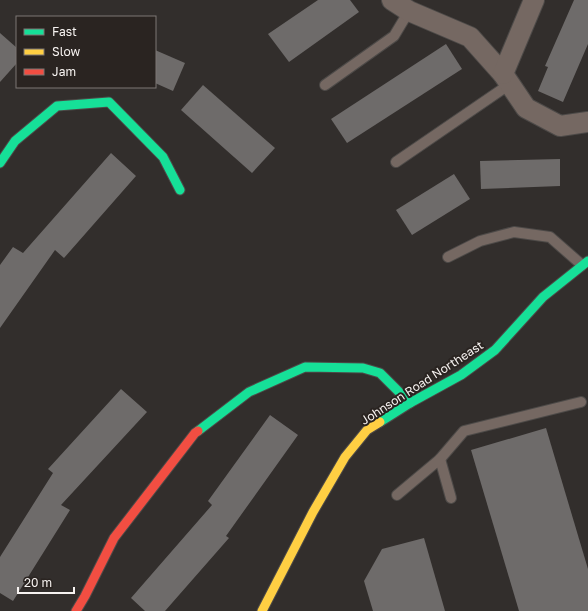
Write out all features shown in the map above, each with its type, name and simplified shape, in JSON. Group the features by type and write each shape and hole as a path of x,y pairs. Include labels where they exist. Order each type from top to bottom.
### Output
{"street":[{"path":"392,0 412,5 470,37 506,79 526,108 560,126 588,122"},
{"path":"506,79 534,0"},
{"path":"0,163 15,141 57,106 109,102 163,157 180,190"},
{"name":"Johnson Road Northeast","path":"262,611 313,512 345,457 367,430 410,403 461,375 495,350 543,297 585,263"},
{"path":"76,611 114,538 195,433 249,392 305,367 363,368 380,373 410,403"}],"lane":[{"path":"325,85 394,36 412,5"},
{"path":"396,162 506,79"},
{"path":"448,257 480,241 514,232 550,237 585,263"},
{"path":"397,495 440,459 464,431 581,402"},
{"path":"440,459 451,498"}],"building":[{"path":"318,0 350,0 359,12 289,62 268,34"},
{"path":"574,0 588,0 588,44 563,102 538,91 548,67 545,66"},
{"path":"0,33 16,47 16,64 0,82"},
{"path":"446,44 462,69 347,143 331,119"},
{"path":"156,50 185,63 173,91 156,83"},
{"path":"203,85 275,148 252,173 181,110"},
{"path":"111,153 136,176 64,258 55,250 0,328 0,265 13,247 23,253"},
{"path":"560,159 560,186 481,189 480,161"},
{"path":"454,174 470,199 412,235 396,210"},
{"path":"121,389 147,412 61,505 70,510 13,601 0,593 0,557 53,473 48,469"},
{"path":"270,415 298,435 226,536 229,538 165,611 145,611 131,598 212,505 208,501"},
{"path":"546,428 588,569 588,611 519,611 471,450"},
{"path":"424,538 445,611 373,611 364,581 382,549"}],"traffic: fast":[{"path":"0,163 15,141 57,106 109,102 163,157 180,190"},
{"path":"380,422 410,403 461,375 495,350 543,297 588,261"},
{"path":"198,431 249,392 305,367 363,368 380,373 410,403"}],"traffic: slow":[{"path":"262,611 313,512 345,457 367,430 380,422"}],"traffic: jam":[{"path":"76,611 114,538 198,431"}]}
